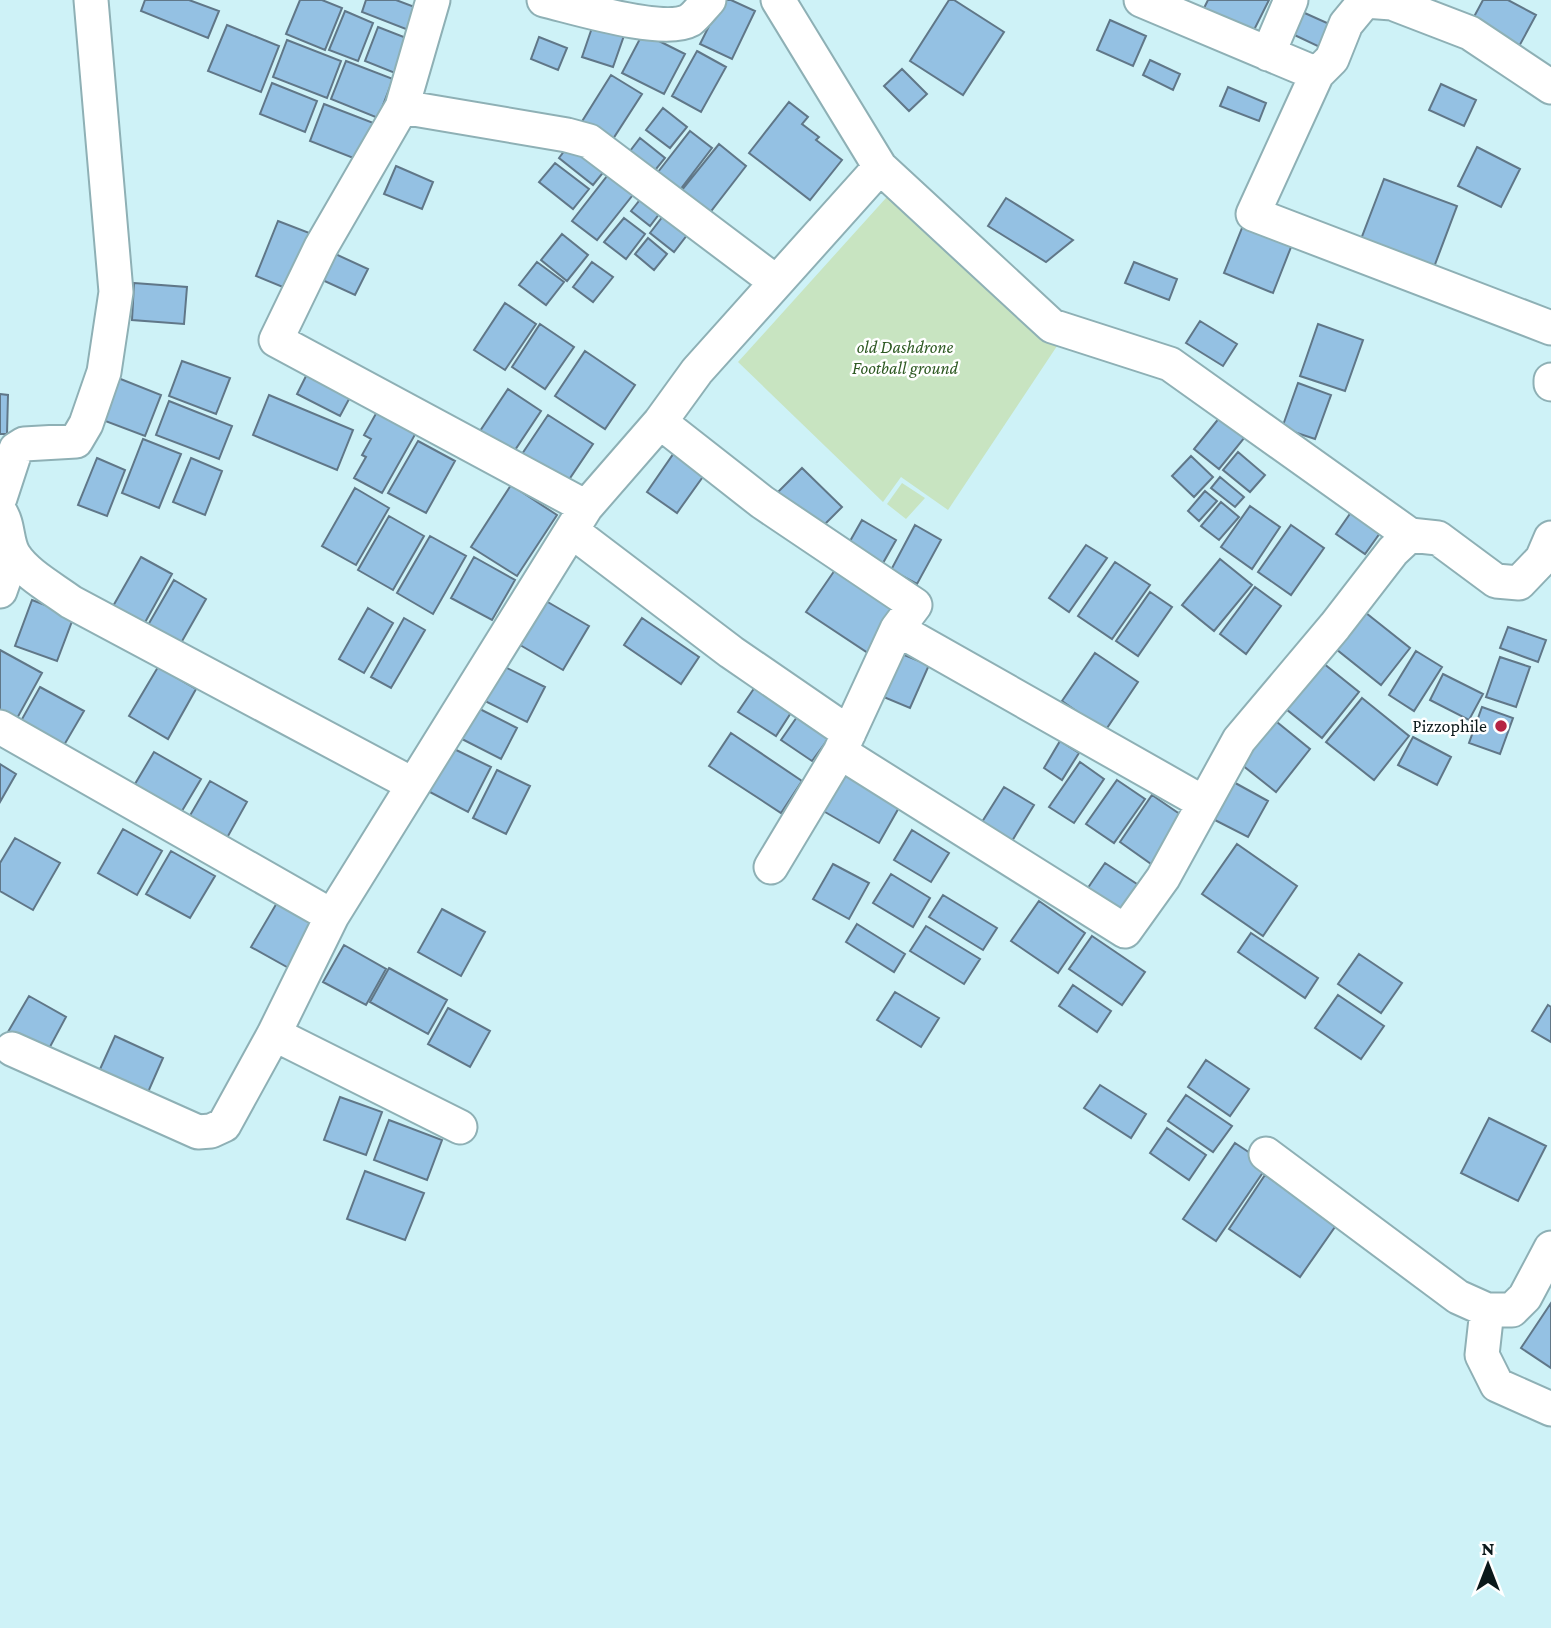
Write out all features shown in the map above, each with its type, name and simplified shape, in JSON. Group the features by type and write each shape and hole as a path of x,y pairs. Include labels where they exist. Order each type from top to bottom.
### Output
{"street":[{"path":"0,498 16,449 24,444 76,440 86,424 104,372 116,292 91,0"},
{"path":"433,0 402,107 321,247 276,340 580,519 731,652 844,742 1125,931 1163,878 1238,740 1335,626 1393,551 1410,535"},
{"path":"544,0 636,22 669,25 689,20 709,0"},
{"path":"778,0 880,167 1052,326 1170,364 1410,535 1438,538 1496,581 1519,583 1542,559 1551,538"},
{"path":"1141,0 1317,74"},
{"path":"1268,54 1291,0"},
{"path":"1551,87 1470,33 1392,3 1365,1 1346,24 1332,59 1317,74 1253,214 1551,328"},
{"path":"402,107 589,141 776,282"},
{"path":"12,1049 198,1132 211,1131 224,1125 274,1034 332,916 580,519 660,422 697,371 880,167"},
{"path":"660,422 762,502 915,605 897,629 844,742 771,867"},
{"path":"0,512 13,554 33,574 71,602 412,784"},
{"path":"0,591 13,554"},
{"path":"897,629 1204,803"},
{"path":"0,727 332,916"},
{"path":"274,1034 460,1127"},
{"path":"1266,1154 1458,1297 1487,1310 1512,1310 1525,1297 1551,1248"},
{"path":"1487,1310 1482,1355 1497,1385 1551,1409"}],"green space":[{"name":"old Dashdrone Football ground","path":"895,188 1063,337 948,510 901,477 883,502 738,362"},
{"path":"902,483 925,498 906,519 887,504"}],"building":[{"path":"145,0 189,0 219,11 208,38 141,11"},
{"path":"300,0 322,0 342,8 325,50 286,34"},
{"path":"366,0 396,0 420,9 411,31 362,12"},
{"path":"722,0 731,0 755,11 732,59 700,44"},
{"path":"949,0 954,0 1004,32 963,95 910,61"},
{"path":"1208,0 1269,0 1248,42 1199,18"},
{"path":"1483,0 1508,0 1536,15 1516,52 1469,26"},
{"path":"1298,10 1336,27 1326,50 1288,32"},
{"path":"345,11 373,23 358,61 329,50"},
{"path":"596,16 627,27 613,67 582,57"},
{"path":"1110,20 1146,36 1133,66 1097,50"},
{"path":"227,25 279,46 261,92 208,71"},
{"path":"378,27 409,39 395,73 365,61"},
{"path":"643,33 685,54 664,94 622,73"},
{"path":"539,37 567,48 558,70 531,59"},
{"path":"287,40 341,61 327,98 273,77"},
{"path":"697,51 726,67 701,112 672,96"},
{"path":"1150,60 1180,74 1173,90 1143,75"},
{"path":"346,61 393,79 378,118 331,99"},
{"path":"902,69 927,94 909,111 884,86"},
{"path":"611,75 642,94 611,142 581,123"},
{"path":"272,83 317,101 305,132 260,114"},
{"path":"1441,84 1476,100 1464,126 1429,110"},
{"path":"1228,87 1266,103 1259,121 1220,106"},
{"path":"789,102 808,117 802,124 819,137 816,140 842,160 810,200 749,153"},
{"path":"324,104 376,124 361,161 310,141"},
{"path":"663,108 687,127 670,148 646,130"},
{"path":"690,131 712,148 673,199 651,181"},
{"path":"640,138 665,158 652,174 627,155"},
{"path":"571,142 606,169 593,185 559,158"},
{"path":"719,144 746,166 705,219 677,196"},
{"path":"1477,147 1520,169 1501,207 1458,186"},
{"path":"555,163 589,189 573,209 539,182"},
{"path":"396,166 433,182 422,209 384,194"},
{"path":"611,171 636,191 597,240 572,221"},
{"path":"1384,179 1457,206 1431,275 1358,247"},
{"path":"647,191 666,205 650,226 631,211"},
{"path":"1006,198 1073,240 1046,262 988,226"},
{"path":"670,207 694,226 674,252 650,233"},
{"path":"624,218 645,234 626,259 604,242"},
{"path":"278,221 312,234 290,290 256,276"},
{"path":"1244,223 1293,242 1273,293 1224,273"},
{"path":"562,234 588,255 567,281 541,260"},
{"path":"648,238 667,254 654,270 635,254"},
{"path":"331,252 368,269 355,295 318,278"},
{"path":"537,262 564,282 546,305 519,285"},
{"path":"592,262 613,277 593,302 573,287"},
{"path":"1134,262 1177,279 1169,300 1125,283"},
{"path":"134,283 187,287 184,324 132,320"},
{"path":"505,303 536,324 505,370 474,350"},
{"path":"1200,321 1237,344 1223,366 1186,343"},
{"path":"540,324 574,347 545,389 512,367"},
{"path":"1318,324 1363,340 1345,391 1300,376"},
{"path":"585,351 635,385 605,429 555,396"},
{"path":"182,361 230,378 216,414 169,396"},
{"path":"311,366 355,388 340,416 297,394"},
{"path":"108,374 161,395 145,436 92,416"},
{"path":"1298,383 1331,395 1315,439 1282,428"},
{"path":"508,389 541,411 511,456 478,434"},
{"path":"0,394 8,395 7,434 0,434"},
{"path":"269,395 353,430 337,470 253,435"},
{"path":"169,401 232,426 219,459 156,435"},
{"path":"378,410 417,431 382,493 354,478 366,457 362,455 371,439 364,435"},
{"path":"548,415 593,444 564,487 520,457"},
{"path":"1220,417 1245,437 1219,469 1194,449"},
{"path":"143,439 181,454 159,508 122,493"},
{"path":"418,441 455,461 426,513 388,493"},
{"path":"676,450 707,471 677,513 647,492"},
{"path":"1238,452 1265,475 1250,492 1223,470"},
{"path":"1191,456 1213,477 1194,497 1172,476"},
{"path":"97,458 125,470 107,516 78,505"},
{"path":"191,458 222,471 205,515 173,502"},
{"path":"802,468 842,507 817,532 777,493"},
{"path":"1220,477 1244,497 1235,507 1211,488"},
{"path":"511,485 557,515 517,576 471,547"},
{"path":"355,488 389,508 356,565 322,546"},
{"path":"1205,491 1217,501 1199,521 1188,511"},
{"path":"1221,502 1239,517 1219,540 1201,526"},
{"path":"1356,505 1385,526 1365,554 1336,534"},
{"path":"1250,506 1280,527 1252,569 1221,547"},
{"path":"389,516 424,536 393,590 358,570"},
{"path":"862,520 896,540 879,570 845,550"},
{"path":"915,525 941,540 917,584 891,570"},
{"path":"1291,525 1324,548 1291,595 1258,572"},
{"path":"430,536 466,556 433,614 397,593"},
{"path":"1086,545 1107,558 1069,612 1049,598"},
{"path":"141,557 172,574 143,626 112,608"},
{"path":"474,557 515,580 492,620 451,598"},
{"path":"1220,559 1252,585 1214,631 1182,605"},
{"path":"1115,562 1150,585 1112,639 1078,616"},
{"path":"837,567 898,607 868,653 806,612"},
{"path":"174,580 206,599 181,643 148,625"},
{"path":"1255,587 1281,606 1246,654 1220,634"},
{"path":"1150,592 1172,607 1138,656 1116,641"},
{"path":"32,600 74,616 57,661 15,646"},
{"path":"546,601 589,626 563,670 520,645"},
{"path":"368,608 393,623 364,673 339,659"},
{"path":"1361,609 1410,648 1381,685 1331,645"},
{"path":"404,618 425,630 391,688 371,677"},
{"path":"642,618 699,657 681,684 624,645"},
{"path":"1508,627 1546,640 1538,662 1500,648"},
{"path":"0,650 42,673 15,722 0,714"},
{"path":"892,650 929,665 910,708 874,693"},
{"path":"1416,651 1442,667 1414,711 1389,695"},
{"path":"1095,653 1138,682 1105,731 1062,701"},
{"path":"1500,657 1530,667 1516,707 1486,697"},
{"path":"1318,659 1359,692 1322,738 1281,705"},
{"path":"497,663 545,687 527,722 479,698"},
{"path":"158,667 196,689 168,739 129,716"},
{"path":"1443,674 1483,694 1469,720 1430,700"},
{"path":"757,684 794,708 776,736 738,712"},
{"path":"40,687 84,711 60,752 17,728"},
{"path":"1362,698 1409,736 1374,780 1326,742"},
{"path":"472,705 517,728 501,759 456,736"},
{"path":"1482,707 1513,718 1500,754 1469,743"},
{"path":"799,714 831,735 812,761 781,740"},
{"path":"1272,718 1310,749 1276,792 1237,761"},
{"path":"731,733 802,781 781,813 709,766"},
{"path":"1413,737 1451,757 1437,785 1398,765"},
{"path":"1060,741 1079,753 1062,780 1044,768"},
{"path":"448,746 491,767 468,812 426,790"},
{"path":"154,752 201,779 179,816 132,789"},
{"path":"1080,762 1104,779 1074,823 1049,807"},
{"path":"0,764 16,774 0,802"},
{"path":"840,769 901,804 879,843 818,808"},
{"path":"497,770 530,786 506,834 473,818"},
{"path":"1228,779 1268,801 1248,837 1207,816"},
{"path":"1117,780 1145,799 1114,843 1086,824"},
{"path":"210,781 247,802 223,845 185,824"},
{"path":"1004,787 1034,805 1012,841 982,822"},
{"path":"1152,795 1187,819 1154,866 1120,842"},
{"path":"123,829 162,851 137,895 98,873"},
{"path":"912,830 949,853 931,882 894,860"},
{"path":"15,838 60,863 33,910 0,891 0,863"},
{"path":"1237,844 1297,886 1263,936 1202,894"},
{"path":"171,851 215,876 190,918 146,894"},
{"path":"1105,863 1140,886 1118,918 1083,895"},
{"path":"833,864 869,883 849,919 813,899"},
{"path":"891,874 930,898 913,927 873,903"},
{"path":"943,895 997,928 983,950 929,917"},
{"path":"278,901 320,925 294,971 251,947"},
{"path":"1039,901 1085,933 1058,973 1011,941"},
{"path":"442,909 485,932 461,976 418,952"},
{"path":"857,924 905,954 894,972 846,942"},
{"path":"926,926 980,959 964,984 910,951"},
{"path":"1251,933 1318,978 1305,998 1238,952"},
{"path":"1092,936 1145,972 1122,1005 1069,969"},
{"path":"344,945 386,969 366,1005 323,982"},
{"path":"1359,954 1402,983 1381,1013 1338,984"},
{"path":"389,968 447,1000 428,1034 370,1002"},
{"path":"1073,985 1111,1011 1097,1032 1059,1006"},
{"path":"895,992 939,1018 921,1047 877,1020"},
{"path":"1338,995 1384,1026 1361,1059 1315,1028"},
{"path":"29,996 66,1017 44,1058 5,1037"},
{"path":"1548,1005 1551,1007 1551,1042 1532,1031"},
{"path":"448,1008 490,1031 470,1067 428,1044"},
{"path":"115,1036 163,1058 145,1099 96,1078"},
{"path":"1206,1060 1249,1089 1230,1116 1188,1087"},
{"path":"1100,1085 1146,1114 1131,1138 1084,1108"},
{"path":"1186,1095 1232,1126 1213,1152 1168,1121"},
{"path":"340,1097 382,1112 366,1155 324,1140"},
{"path":"1489,1118 1546,1146 1518,1201 1461,1173"},
{"path":"389,1120 442,1140 427,1180 374,1160"},
{"path":"1167,1128 1206,1155 1189,1180 1150,1153"},
{"path":"1235,1143 1268,1165 1216,1241 1183,1219"},
{"path":"365,1171 424,1193 405,1240 347,1219"},
{"path":"1265,1175 1337,1224 1300,1277 1229,1229"},
{"path":"1551,1303 1551,1368 1521,1348"}],"place":[{"name":"Pizzophile","path":"1501,726"}]}
